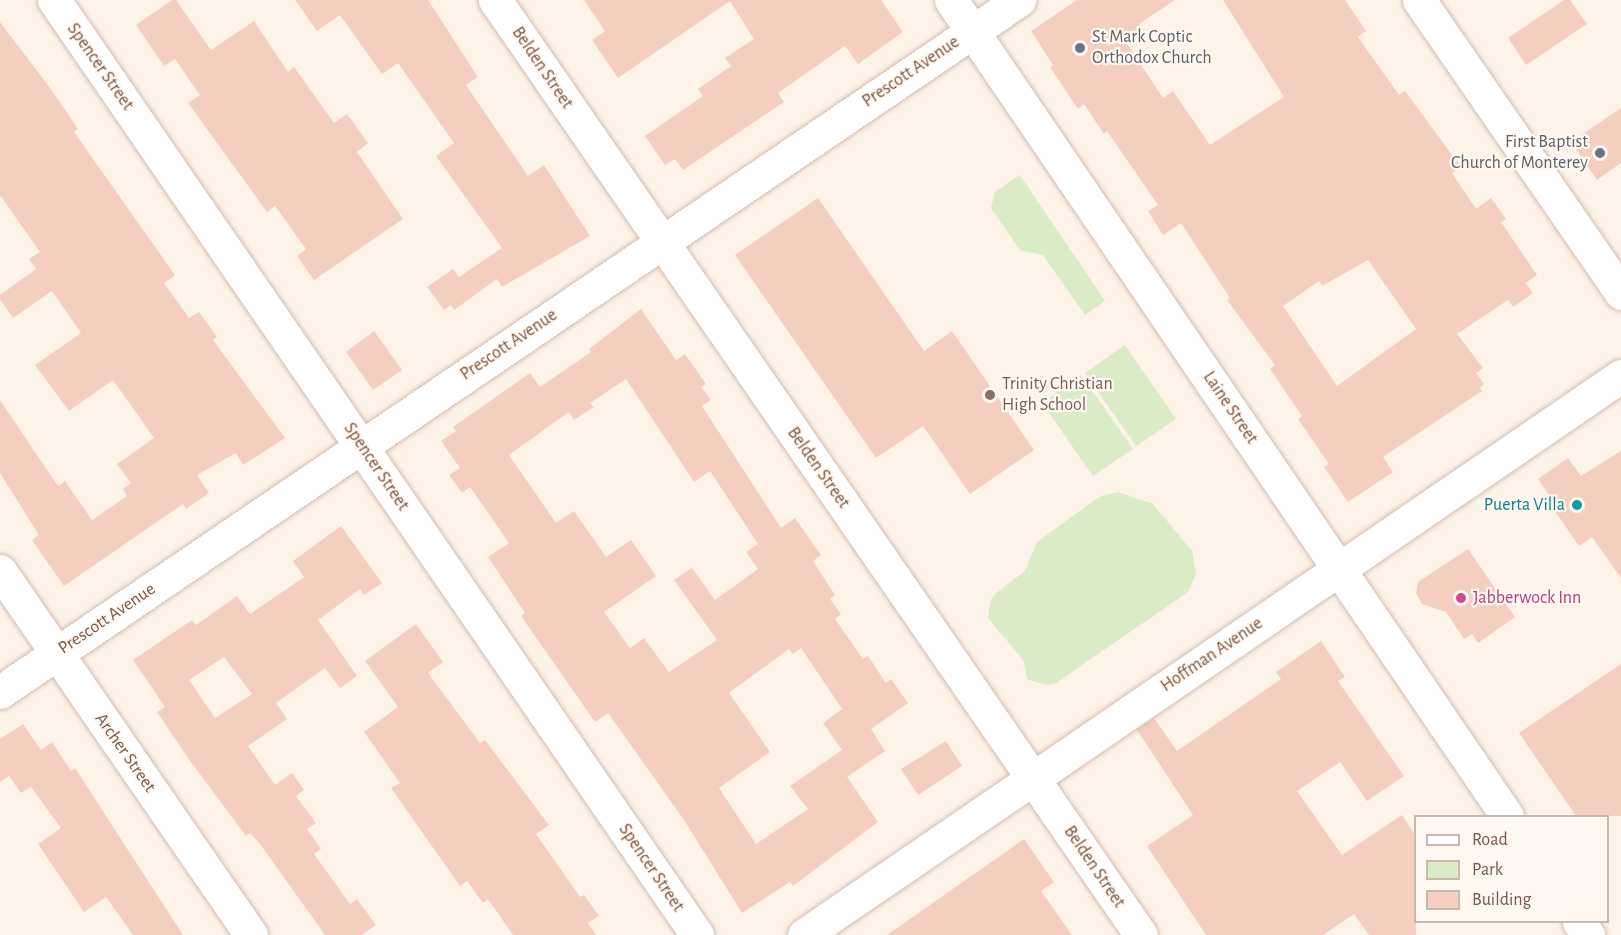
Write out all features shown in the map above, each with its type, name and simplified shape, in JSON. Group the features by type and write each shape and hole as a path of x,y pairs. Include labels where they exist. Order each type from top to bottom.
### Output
{"street":[{"name":"Spencer Street","path":"54,0 696,935"},
{"name":"Belden Street","path":"495,0 1141,935"},
{"name":"Laine Street","path":"951,0 1506,815"},
{"name":"Prescott Avenue","path":"0,692 1019,0"},
{"path":"1419,0 1621,293"},
{"name":"Hoffman Avenue","path":"804,935 1031,776 1340,570 1621,376"},
{"name":"Archer Street","path":"0,571 251,935"}],"green space":[{"path":"1020,175 1105,301 1085,315 1043,255 1020,250 991,208 995,192"},
{"path":"1125,345 1176,419 1136,446 1085,373"},
{"path":"1081,375 1133,449 1093,476 1042,403"},
{"path":"1118,492 1153,504 1192,551 1196,574 1188,592 1056,683 1046,685 1027,679 1023,660 988,618 990,603 995,594 1025,571 1037,542 1099,497"}],"building":[{"path":"172,0 176,0 211,50 254,21 288,72 294,67 334,123 347,114 368,143 357,152 403,219 314,280 297,256 306,249 275,206 267,212 188,103 200,95 175,59 164,66 136,25"},
{"path":"295,0 428,0 478,77 466,85 528,176 544,165 590,236 502,287 497,279 454,310 451,305 444,310 427,287 453,269 459,277 502,248 436,156 454,143 398,63 382,74 340,15 317,31"},
{"path":"584,0 881,0 903,32 858,64 845,46 778,93 784,102 683,170 675,159 665,165 645,136 703,96 698,89 731,66 725,58 754,39 730,1 618,78 592,40 605,31"},
{"path":"1077,0 1175,0 1139,24 1143,31 1126,42 1163,98 1173,91 1210,145 1284,97 1223,0 1345,0 1366,31 1358,37 1399,95 1405,91 1461,167 1452,173 1476,209 1491,198 1506,219 1501,222 1537,275 1526,283 1533,293 1513,307 1508,300 1457,334 1483,368 1476,373 1484,384 1480,388 1482,391 1383,457 1393,472 1348,502 1324,467 1329,464 1298,419 1302,416 1270,369 1275,365 1227,300 1230,298 1181,223 1163,235 1148,211 1158,205 1107,131 1104,134 1084,104 1078,109 1050,67 1053,65 1031,31","holes":["1368,260 1416,329 1337,386 1283,306 1319,281 1322,286"]},
{"path":"1564,0 1570,0 1587,24 1526,65 1508,38"},
{"path":"0,22 50,88 78,129 74,132 175,275 164,283 189,318 199,312 217,337 213,340 285,438 243,465 236,453 197,475 209,493 186,509 183,504 64,586 32,540 39,535 0,473 0,400 58,486 65,481 92,520 127,496 123,489 131,483 117,464 154,438 113,380 69,411 35,365 81,333 52,291 13,318 0,299 0,295 36,269 29,259 40,252 0,195"},
{"name":"First Baptist Church of Monterey","path":"1621,108 1621,163 1597,180 1571,142"},
{"path":"818,198 924,351 952,331 1034,450 970,494 923,426 876,458 735,255"},
{"path":"641,309 676,360 685,354 706,384 701,387 711,400 702,406 781,528 795,518 821,555 813,561 835,595 830,599 841,614 835,619 863,659 868,656 886,683 891,679 908,703 871,729 885,751 847,777 878,822 793,886 790,882 742,913 684,820 608,713 595,722 521,616 525,613 488,557 509,543 470,487 462,493 449,475 460,468 441,441 456,431 453,427 530,373 540,387 591,352 589,349","holes":["626,379 694,482 710,471 758,544 746,552 758,569 715,600 692,568 674,580 717,640 669,672 644,638 630,648 604,612 656,576 631,540 606,557 574,511 556,523 509,455 569,412 574,420 594,407 590,403","801,648 842,709 823,723 842,750 790,786 808,809 756,844 719,788 770,752 729,693 789,649 793,654"]},
{"path":"374,331 402,370 373,390 346,352"},
{"name":"Puerta Villa","path":"1621,451 1621,578 1592,537 1579,546 1545,497 1549,495 1538,479 1568,458 1581,476"},
{"path":"341,526 382,583 364,595 360,589 318,620 357,676 340,688 325,668 276,703 287,719 248,746 275,785 292,773 304,790 296,796 316,823 307,829 321,849 314,854 350,904 357,899 376,925 361,935 325,935 260,844 250,833 246,836 188,758 157,712 165,707 133,660 192,620 196,625 237,596 250,614 304,577 293,561","holes":["224,657 252,694 215,718 189,680"]},
{"name":"Jabberwock Inn","path":"1468,549 1515,617 1478,643 1472,634 1464,639 1446,612 1422,604 1416,593 1418,582"},
{"path":"416,624 443,662 428,673 480,743 485,740 549,825 536,834 580,897 584,895 599,916 588,923 596,935 513,935 488,899 483,903 467,881 460,886 391,788 400,783 364,732 398,707 365,661"},
{"path":"1321,641 1345,677 1338,681 1404,776 1367,801 1340,762 1297,791 1342,855 1402,815 1414,833 1416,935 1369,935 1354,914 1323,935 1206,935 1147,846 1193,815 1137,730 1154,718 1177,751 1281,679 1276,672"},
{"path":"1621,664 1621,816 1575,815 1519,733"},
{"path":"23,724 41,750 52,742 71,771 75,768 183,935 133,935 106,897 84,912 38,844 61,828 31,787 21,793 9,776 0,782 0,739"},
{"path":"946,741 962,766 918,795 901,769"},
{"path":"1024,839 1054,882 1041,891 1072,935 887,935"}],"place":[{"name":"St Mark Coptic Orthodox Church","path":"1080,48"},
{"name":"First Baptist Church of Monterey","path":"1600,153"},
{"name":"Trinity Christian High School","path":"990,395"},
{"name":"Puerta Villa","path":"1577,505"},
{"name":"Jabberwock Inn","path":"1461,598"}]}
